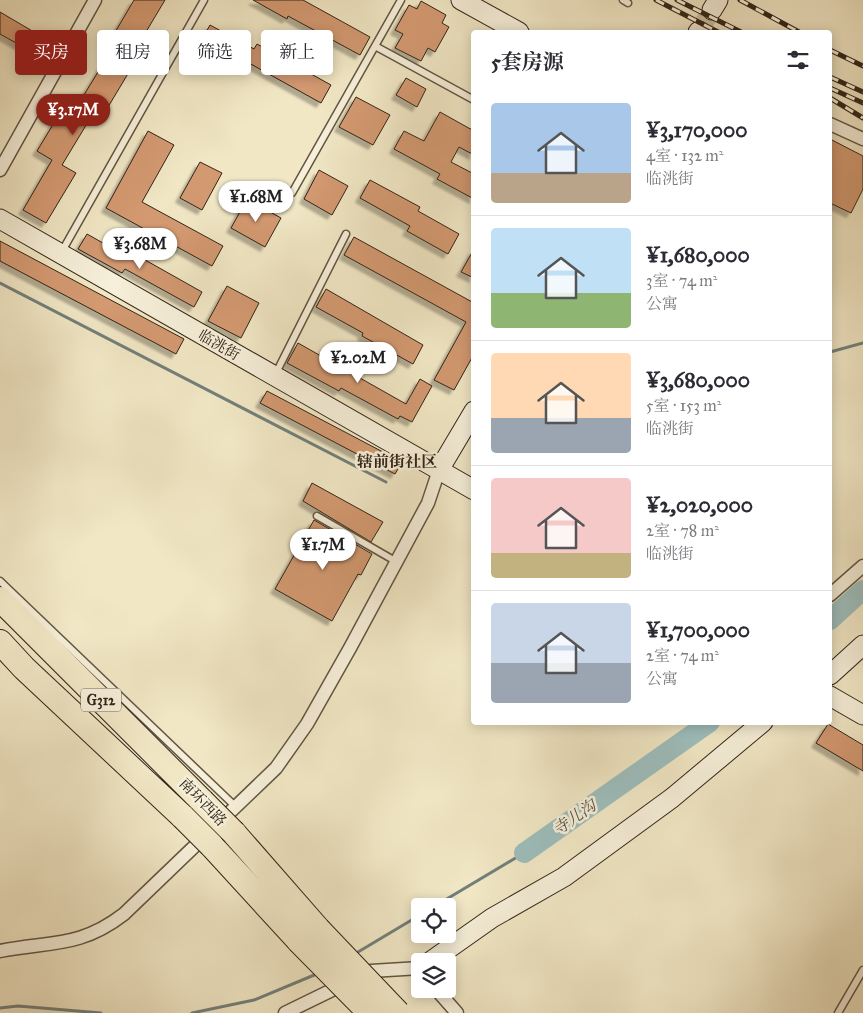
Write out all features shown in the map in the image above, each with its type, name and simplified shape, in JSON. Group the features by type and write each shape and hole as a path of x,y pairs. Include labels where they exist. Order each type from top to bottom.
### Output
{"highway":[{"name":"南环西路","path":"0,599 234,834 370,1013"},
{"name":"南环西路","path":"0,642 24,668 211,845 398,1013"}],"street":[{"path":"0,170 95,0"},
{"path":"461,0 515,30"},
{"path":"832,125 863,139"},
{"name":"临洮街","path":"0,219 471,488"},
{"path":"0,951 70,942 89,936 109,926 276,768 307,724 397,562 428,503 439,470 471,416"},
{"path":"832,593 863,566"},
{"path":"832,673 863,645"},
{"path":"832,697 863,715"},
{"path":"442,953 492,918 580,866 672,798 759,725"},
{"path":"285,1013 371,971 411,969"},
{"path":"444,998 457,1013"}],"lane":[{"path":"60,254 204,0"},
{"path":"292,193 401,0"},
{"path":"375,46 471,98"},
{"path":"274,377 346,234"},
{"path":"317,516 397,562"},
{"path":"0,581 236,807"},
{"path":"838,1013 863,970"}],"building":[{"path":"134,0 165,0 147,30 116,30"},
{"path":"253,0 303,0 370,37 360,55 333,40 333,30 314,30 288,16 287,19"},
{"path":"421,1 446,15 442,23 449,27 435,52 428,48 421,61 395,48 403,34 395,30 409,5 417,9"},
{"path":"0,12 31,30 15,30 15,42 0,34"},
{"path":"210,25 219,30 207,30"},
{"path":"257,44 261,46 261,70 251,64 251,47 254,49"},
{"path":"97,74 127,75 102,117 94,112 62,165 76,173 46,223 23,210 52,160 37,151 69,98 79,103"},
{"path":"271,75 313,75 331,85 321,103"},
{"path":"406,78 426,89 417,107 396,95"},
{"path":"356,97 390,115 373,145 339,127"},
{"path":"440,112 471,129 471,153 459,147 451,162 471,172 471,197 437,179 440,174 394,149 404,131 424,141"},
{"path":"148,131 174,145 142,202 223,246 212,266 106,208"},
{"path":"832,140 863,156 863,189 851,213 832,204"},
{"path":"200,162 222,173 202,210 180,198"},
{"path":"319,170 348,186 332,215 304,199"},
{"path":"370,180 420,207 418,211 459,234 448,254 407,231 410,226 360,198"},
{"path":"247,199 281,218 265,247 231,228"},
{"path":"87,234 128,257 131,252 202,292 194,307 125,269 122,273 78,249"},
{"path":"354,237 471,301 471,359 454,390 434,380 466,322 344,255"},
{"path":"0,241 184,339 176,354 0,261"},
{"path":"471,254 471,277 461,272"},
{"path":"227,286 259,303 241,338 208,321"},
{"path":"326,289 423,345 413,364 362,336 363,333 316,307"},
{"path":"298,343 406,404 420,379 432,386 412,422 400,416 398,419 341,388 339,391 287,363"},
{"path":"267,391 402,462 395,474 260,403"},
{"path":"312,483 383,522 371,542 303,501"},
{"path":"314,520 372,554 361,575 358,574 332,621 275,589"},
{"path":"827,725 830,725 863,745 863,771 816,743"}],"waterway":[{"path":"0,283 386,482"},
{"path":"832,351 863,343"},
{"name":"寺儿沟","path":"832,618 863,590"},
{"name":"寺儿沟","path":"524,853 706,725"},
{"name":"寺儿沟","path":"448,898 524,853"},
{"name":"寺儿沟","path":"353,955 411,920"},
{"name":"寺儿沟","path":"192,1013 254,1000 319,973"},
{"name":"寺儿沟","path":"0,1008 18,1006 101,1013"}],"tunnel":[{"path":"700,30 712,10"}],"railway":[{"path":"656,0 714,30"},
{"path":"677,0 737,30"},
{"path":"740,0 795,30"},
{"path":"832,51 863,66"},
{"path":"832,78 863,92"},
{"path":"832,89 863,103"},
{"path":"832,99 863,118"}],"district":[{"name":"辖前街社区","path":"397,461"}]}
